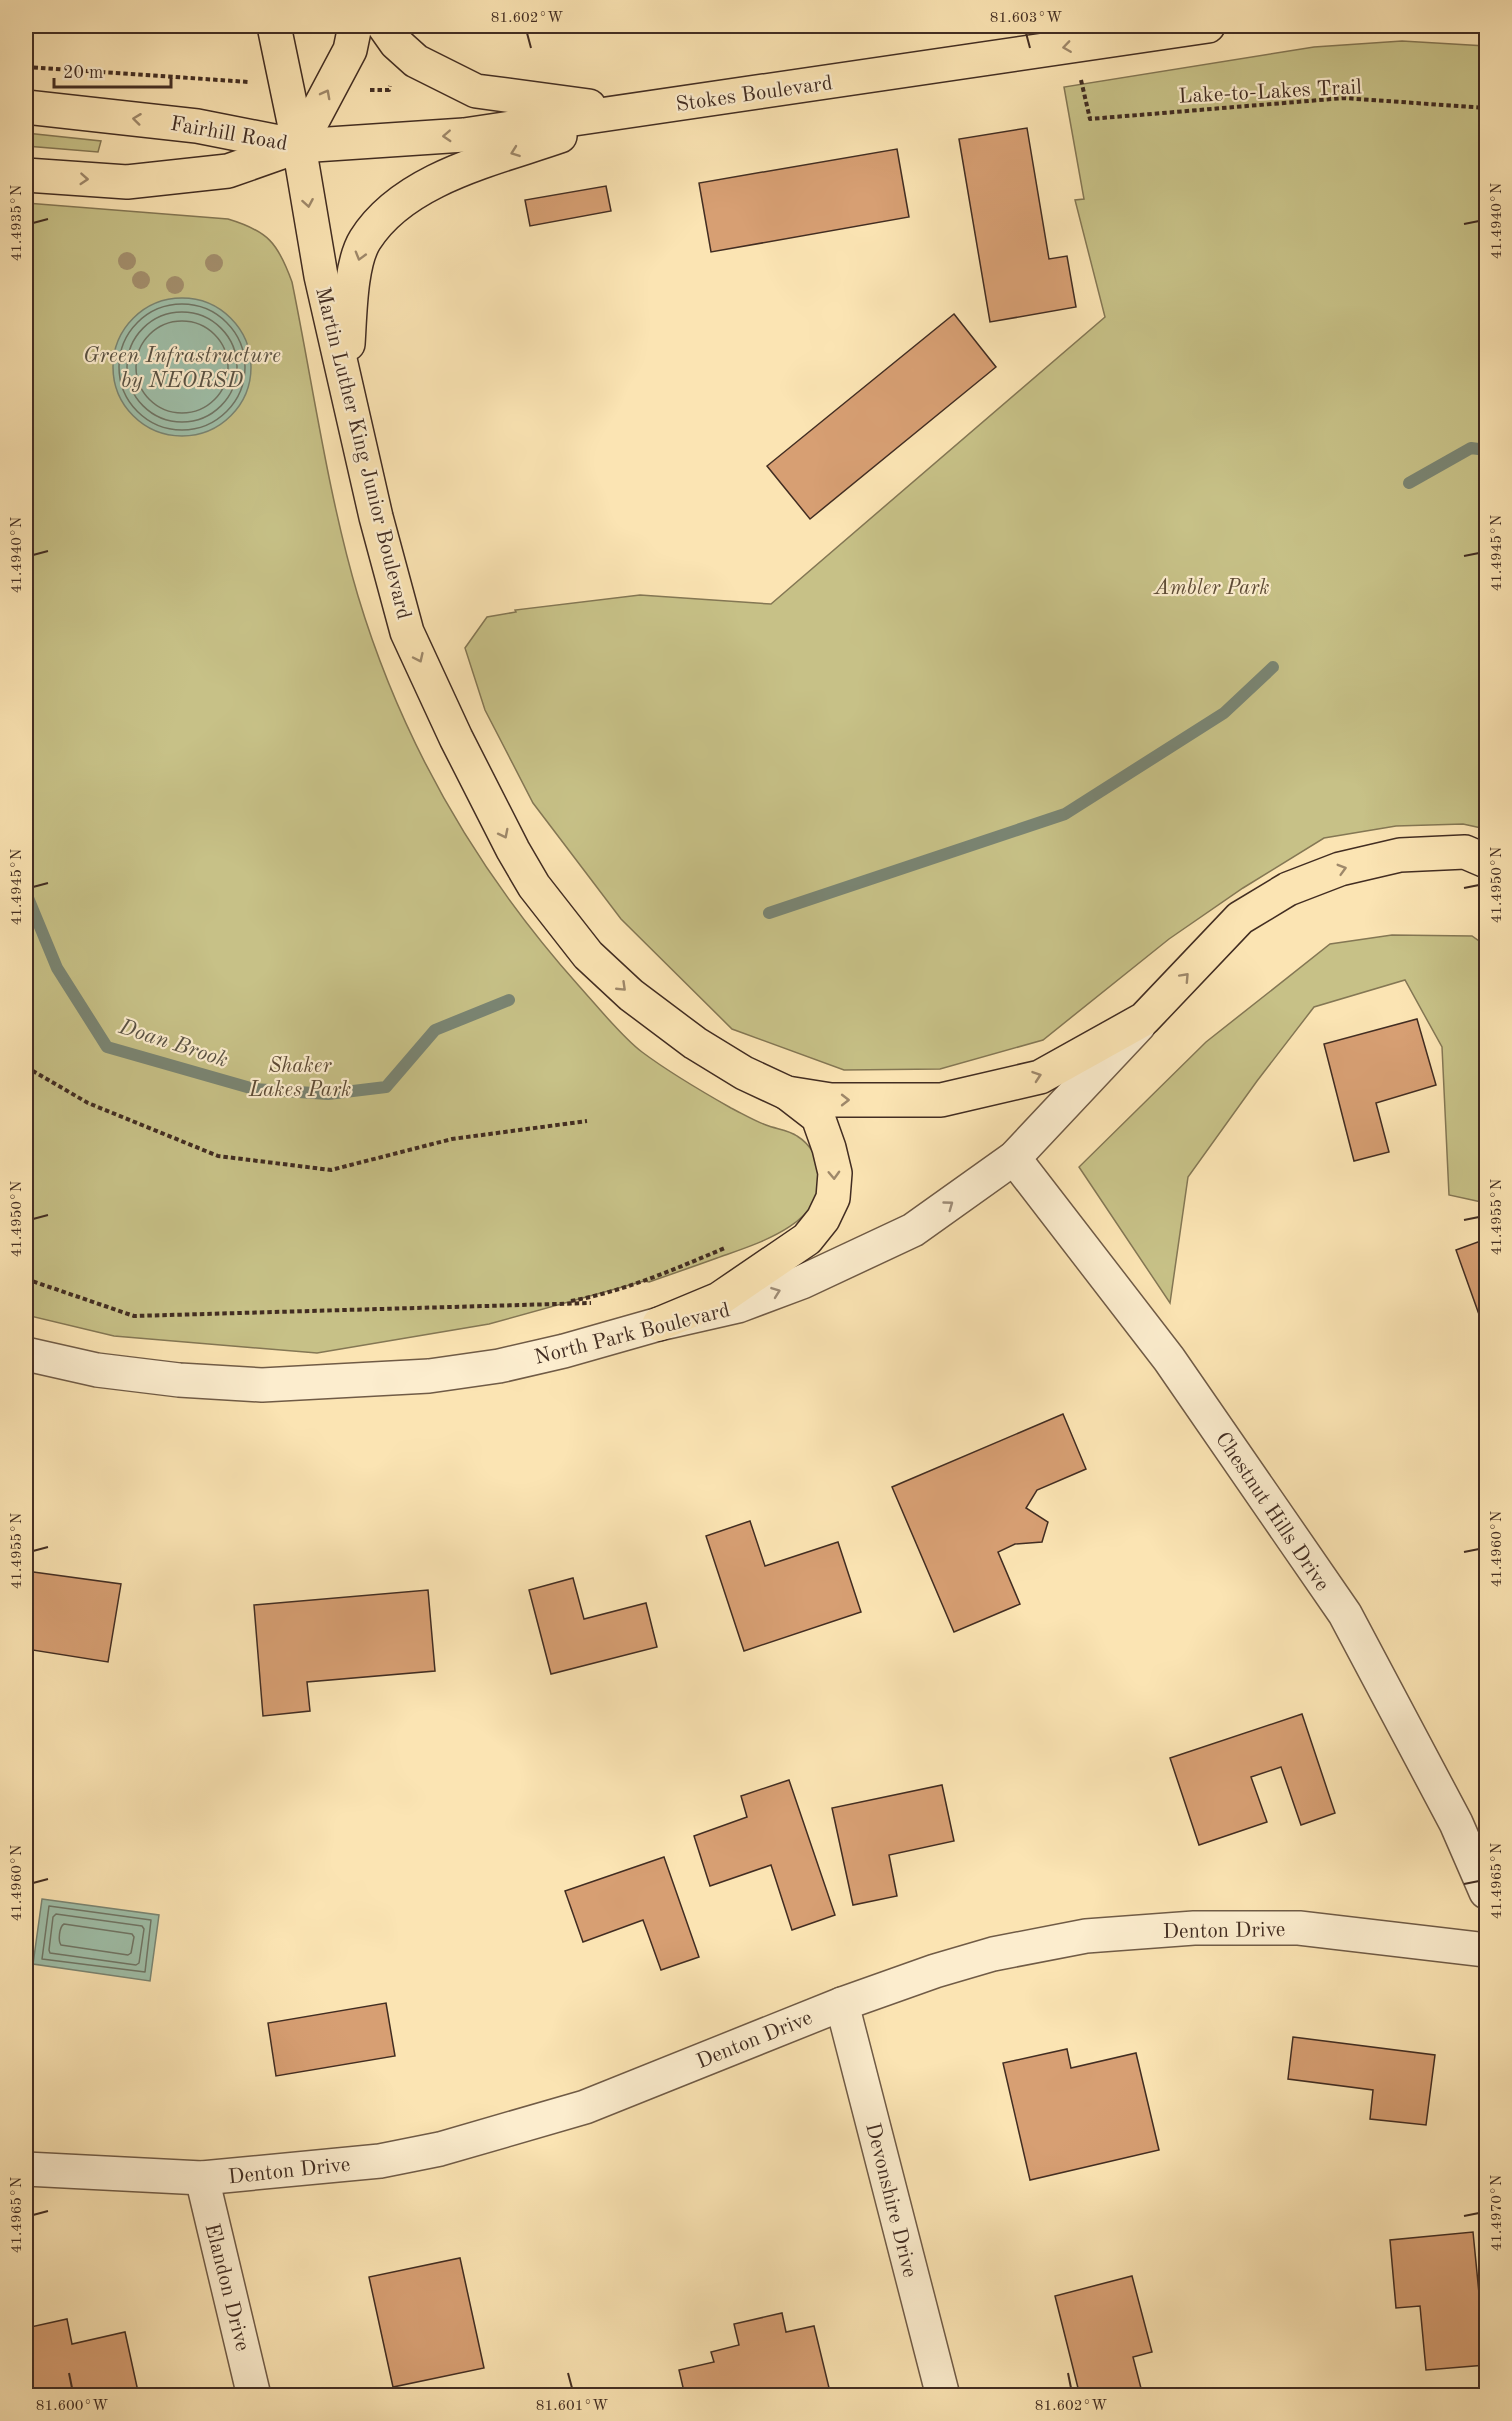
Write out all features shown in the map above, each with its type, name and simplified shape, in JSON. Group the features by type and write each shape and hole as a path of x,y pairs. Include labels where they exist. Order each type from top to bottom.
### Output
{"main road":[{"name":"Martin Luther King Junior Boulevard","path":"274,26 299,146 321,276 376,517 407,632 456,738 534,886 588,955 631,995 695,1043 744,1073 787,1093 831,1100 941,1100 1040,1077 1144,1019 1240,918 1288,889 1340,868 1400,855 1465,852 1486,861"},
{"path":"299,146 350,50 355,26"},
{"path":"384,26 396,43 416,61 476,91 630,111"},
{"name":"Stokes Boulevard","path":"299,146 464,135 1208,26"},
{"name":"Fairhill Road","path":"26,107 197,126 299,146"},
{"path":"346,379 352,284 364,241 394,205 442,178 630,111"},
{"name":"Fairhill Road","path":"26,175 127,182 228,171 299,146"},
{"path":"658,1324 719,1299 807,1239 823,1219 833,1198 835,1173 829,1148 818,1117 787,1093"}],"street":[{"name":"North Park Boulevard","path":"26,1354 97,1370 179,1380 262,1385 429,1376 499,1366 564,1351 658,1324 738,1306 802,1282 913,1230 1014,1158 1144,1019"},
{"name":"Chestnut Hills Drive","path":"1014,1158 1169,1359 1345,1614 1456,1822 1486,1892"},
{"name":"Denton Drive","path":"26,2169 202,2178 380,2161 451,2146 585,2107 842,2004 935,1971 983,1957 1086,1936 1194,1928 1299,1929 1486,1950"},
{"name":"Devonshire Drive","path":"842,2004 943,2396"},
{"name":"Elandon Drive","path":"202,2178 255,2396"}],"path":[{"path":"435,30 475,26"},
{"path":"26,67 187,78"},
{"path":"360,89 389,90 391,80"},
{"name":"Lake-to-Lakes Trail","path":"1082,84 1090,119 1344,98 1486,108"},
{"path":"26,1067 88,1103 218,1156 331,1170 452,1139 587,1121"},
{"path":"556,1304 596,1297 635,1284 729,1246"},
{"path":"26,1279 134,1316 603,1302"}],"green space":[{"name":"Ambler Park","path":"1402,41 1486,46 1486,829 1463,824 1396,826 1324,838 1243,888 1169,939 1043,1040 940,1069 844,1070 732,1029 621,919 533,803 485,710 465,648 487,617 516,612 515,610 640,595 771,604 1105,317 1075,200 1084,199 1064,87 1314,47"},
{"path":"26,133 101,141 98,152 26,146"},
{"name":"Shaker Lakes Park","path":"26,203 228,219 253,228 270,240 282,257 292,282 329,479 358,596 397,703 447,803 476,851 542,943 601,1012 635,1046 653,1060 731,1108 758,1122 794,1134 810,1148 820,1168 819,1191 812,1206 800,1219 768,1239 649,1282 644,1281 489,1324 317,1353 114,1336 26,1315"},
{"path":"1392,935 1472,936 1486,946 1486,1203 1449,1195 1442,1047 1405,980 1314,1007 1188,1177 1170,1303 1079,1167 1206,1042 1330,944"}],"water":[{"name":"Green Infrastructure by NEORSD","path":"182,298 208,303 231,318 246,341 251,367 246,393 231,416 208,431 182,436 156,431 133,416 118,393 113,367 118,341 133,318 156,303"},
{"path":"42,1899 159,1915 150,1981 33,1964"}],"building":[{"path":"1027,128 1049,259 1067,256 1076,307 990,322 959,139"},
{"path":"897,149 909,217 711,252 699,183"},
{"path":"606,186 611,211 530,226 525,200"},
{"path":"954,314 996,367 810,519 767,466"},
{"path":"1417,1019 1436,1085 1376,1103 1389,1152 1354,1161 1324,1044"},
{"path":"1486,1239 1486,1334 1456,1250"},
{"path":"1063,1414 1086,1469 1037,1490 1026,1508 1048,1522 1042,1542 1015,1544 998,1552 1020,1604 954,1632 892,1487"},
{"path":"750,1521 765,1566 838,1542 861,1612 744,1651 706,1536"},
{"path":"26,1571 121,1584 108,1662 33,1650 26,1695"},
{"path":"573,1578 584,1619 646,1603 657,1647 551,1674 529,1590"},
{"path":"428,1590 435,1671 307,1682 310,1711 263,1716 254,1605"},
{"path":"1302,1714 1335,1813 1301,1825 1281,1767 1251,1777 1267,1822 1199,1845 1170,1758"},
{"path":"789,1780 835,1915 792,1930 771,1865 710,1886 694,1836 747,1817 741,1796"},
{"path":"942,1785 954,1841 889,1855 897,1896 853,1905 832,1808"},
{"path":"664,1857 699,1957 661,1970 643,1920 583,1942 565,1891"},
{"path":"386,2003 395,2056 276,2076 268,2023"},
{"path":"1293,2037 1435,2055 1426,2125 1370,2119 1373,2090 1288,2079"},
{"path":"1067,2049 1071,2068 1136,2053 1159,2150 1030,2180 1003,2063"},
{"path":"1473,2232 1486,2365 1426,2370 1420,2306 1396,2308 1390,2240"},
{"path":"460,2258 484,2368 393,2387 369,2277"},
{"path":"1132,2276 1152,2352 1133,2357 1143,2396 1080,2396 1055,2296"},
{"path":"782,2313 786,2332 814,2326 831,2396 685,2396 679,2370 714,2362 711,2352 739,2345 734,2324"},
{"path":"67,2319 72,2344 125,2332 139,2396 26,2396 26,2328"}],"waterway":[{"name":"Doan Brook","path":"1409,483 1471,448 1486,450"},
{"path":"769,913 1065,814 1224,713 1273,667"},
{"name":"Doan Brook","path":"26,893 57,968 107,1047 254,1089 328,1094 386,1087 435,1030 509,1000"}]}
